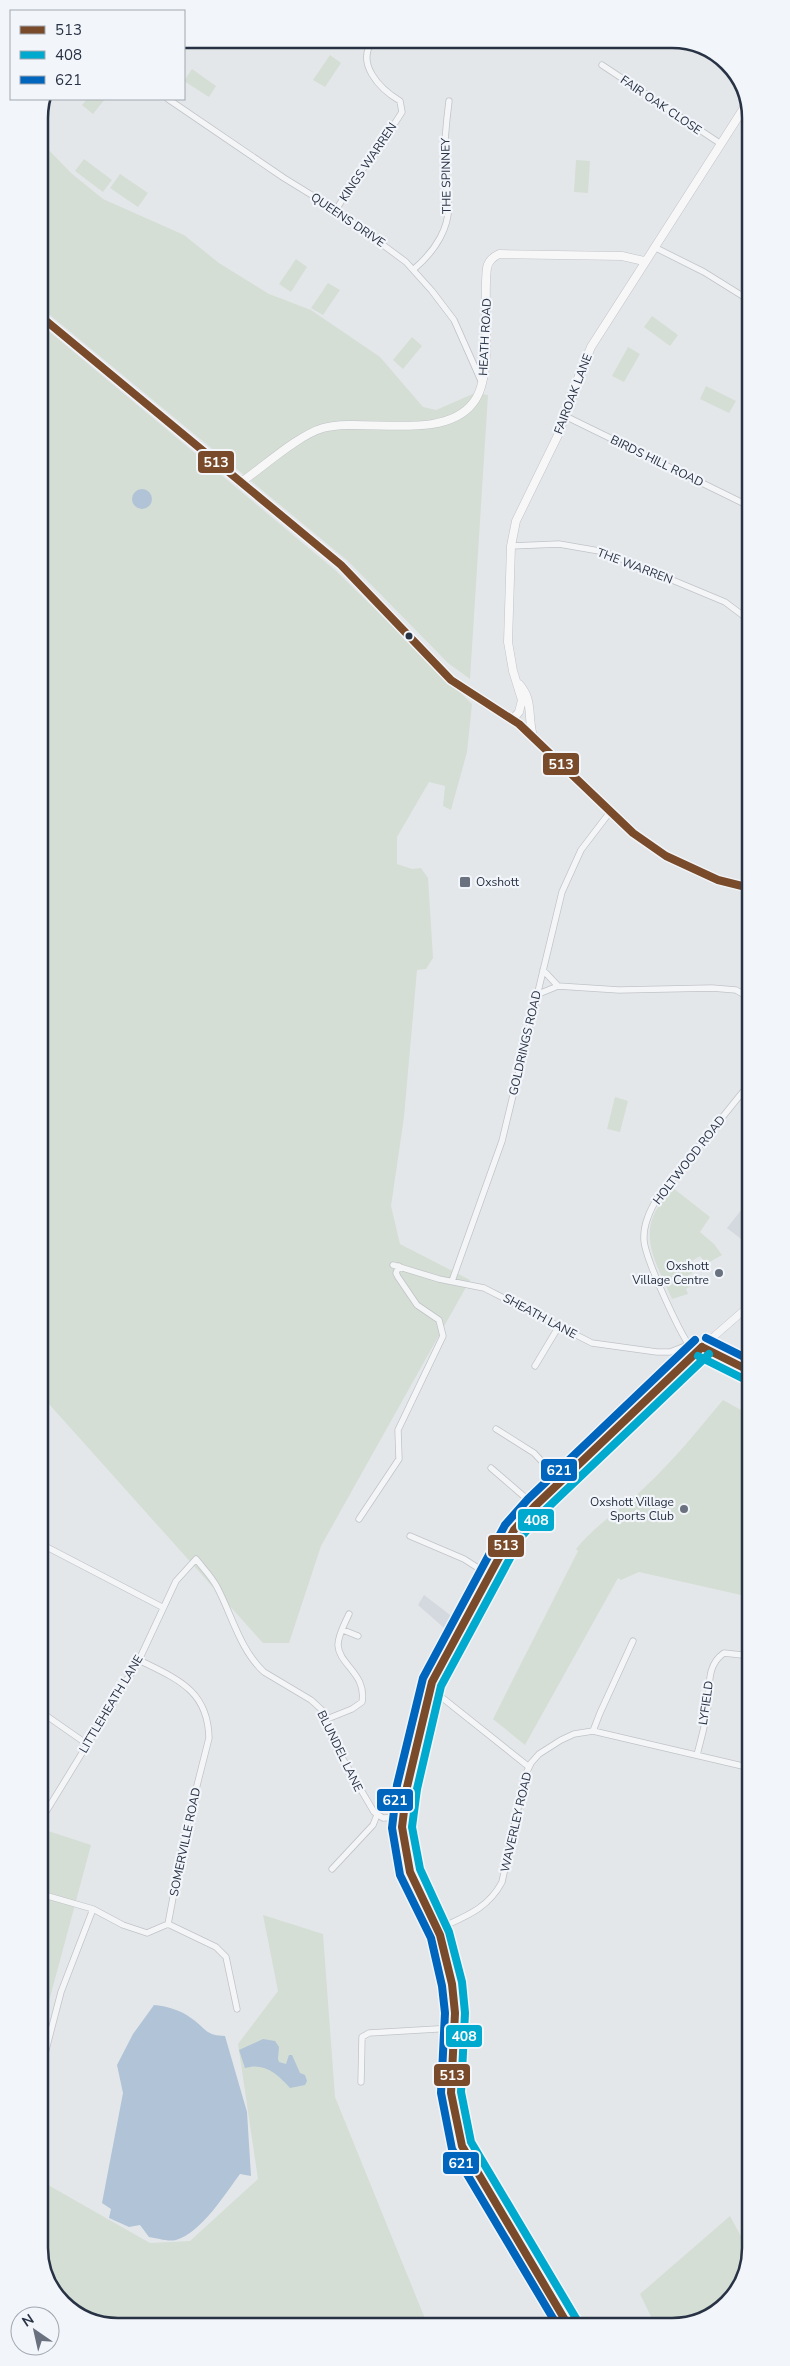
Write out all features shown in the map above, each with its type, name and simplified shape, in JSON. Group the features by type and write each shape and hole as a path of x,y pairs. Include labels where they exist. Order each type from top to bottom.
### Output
{"main road":[{"name":"FAIROAK LANE","path":"513,719 521,707 518,683 513,671 508,642 511,546 516,521 559,433 582,366 591,347 644,261 742,111"},
{"name":"HEATH ROAD","path":"240,483 315,431 334,426 422,426 460,414 470,406 474,402 482,384 486,335 487,267 494,257 499,254 622,256 644,261"},
{"path":"47,323 341,565 454,682 513,719 533,736 610,812 649,846 718,880 742,886"},
{"path":"518,683 529,697 530,726 533,736"}],"street":[{"name":"KINGS WARREN","path":"336,210 402,112 400,102 385,92 371,74 368,63 370,47"},
{"name":"FAIR OAK CLOSE","path":"602,65 721,144"},
{"name":"QUEENS DRIVE","path":"169,100 284,178 336,210 414,269 454,320 482,384"},
{"name":"THE SPINNEY","path":"414,269 431,253 441,236 446,220 449,201 444,172 449,101"},
{"path":"654,247 704,272 742,296"},
{"name":"BIRDS HILL ROAD","path":"565,416 742,503"},
{"name":"THE WARREN","path":"511,546 559,544 605,552 725,602 742,615"},
{"name":"GOLDRINGS ROAD","path":"452,1281 502,1141 562,892 569,873 591,836 610,812"},
{"path":"543,970 558,986"},
{"path":"536,995 558,986 619,990 725,988 742,993"},
{"name":"HOLTWOOD ROAD","path":"695,1353 688,1346 647,1251 644,1242 645,1224 658,1196 742,1093"},
{"name":"SHEATH LANE","path":"359,1519 399,1459 398,1430 443,1336 439,1320 417,1305 398,1277 396,1265 484,1288 592,1343 632,1350 670,1352 688,1346"},
{"path":"564,2318 462,2146 451,2093 455,2013 452,1984 438,1929 410,1872 403,1843 402,1817 431,1685 514,1530 535,1506 695,1353 742,1313"},
{"path":"535,1366 559,1326"},
{"path":"702,1347 742,1367"},
{"path":"496,1429 534,1453 547,1467 565,1478"},
{"path":"491,1468 535,1506"},
{"path":"410,1536 464,1558 489,1575"},
{"path":"47,1548 162,1607"},
{"name":"LITTLEHEATH LANE","path":"47,1810 139,1660 162,1607 176,1581 196,1559 216,1585 250,1657 264,1672 276,1679"},
{"path":"327,1719 352,1709 362,1702 362,1684 339,1649 338,1641 349,1614"},
{"path":"343,1630 358,1636"},
{"path":"594,1731 600,1713 633,1641"},
{"name":"LYFIELD","path":"697,1755 708,1705 707,1689 713,1663 724,1653 742,1655"},
{"name":"SOMERVILLE ROAD","path":"139,1660 182,1682 198,1697 209,1723 209,1738 186,1829 168,1924"},
{"name":"BLUNDEL LANE","path":"276,1679 316,1704 327,1719 334,1744 343,1761 364,1798 377,1815"},
{"path":"431,1685 528,1767"},
{"path":"47,1716 87,1744"},
{"name":"WAVERLEY ROAD","path":"438,1929 478,1910 495,1895 502,1882 528,1767 539,1754 561,1740 574,1734 594,1731 742,1766"},
{"path":"332,1869 373,1825 377,1815 383,1818 402,1817"},
{"path":"47,1896 93,1909 123,1925 147,1934 168,1924 216,1947 226,1957 237,2009"},
{"path":"47,2046 61,1992 93,1909"},
{"path":"361,2082 362,2037 369,2033 454,2028"},
{"path":"550,2318 561,2312"}],"shaded area":[{"path":"330,55 341,63 325,87 313,80"},
{"path":"192,69 216,86 209,97 185,82"},
{"path":"86,100 104,100 93,114 82,105"},
{"path":"47,148 71,173 103,199 184,235 219,263 269,294 311,310 380,357 423,407 436,410 475,393 488,395 470,679 448,663 348,561 47,313"},
{"path":"84,159 112,180 103,192 75,171"},
{"path":"576,160 590,161 588,193 574,192"},
{"path":"120,174 148,193 138,207 110,188"},
{"path":"296,259 307,267 291,292 279,284"},
{"path":"328,283 340,290 323,315 311,308"},
{"path":"652,316 678,335 670,346 644,327"},
{"path":"47,330 335,570 472,704 467,752 451,810 443,806 445,786 429,782 397,837 397,864 412,869 421,868 428,878 433,958 426,969 417,970 404,1117 391,1206 400,1244 470,1280 321,1546 289,1643 263,1643 47,1402"},
{"path":"412,337 422,346 403,369 393,360"},
{"path":"628,347 640,354 624,382 612,376"},
{"path":"706,386 736,401 729,413 700,399"},
{"path":"615,1097 628,1101 620,1132 607,1129"},
{"path":"673,1188 710,1217 700,1232 714,1244 722,1255 706,1264 700,1256 690,1262 695,1271 686,1277 691,1286 686,1289 688,1294 672,1299 653,1253 650,1231 652,1219 660,1204 666,1194"},
{"path":"742,1209 742,1240 727,1228"},
{"name":"Oxshott Village Sports Club","path":"723,1400 742,1411 742,1595 639,1572 621,1580 618,1578 525,1745 493,1719 578,1551 576,1549 592,1532 655,1478"},
{"path":"424,1595 458,1621 451,1634 418,1605"},
{"path":"47,1831 91,1845 47,2009"},
{"path":"263,1915 323,1934 335,2097 425,2318 112,2318 95,2315 86,2311 75,2304 59,2288 50,2267 47,2249 47,2184 150,2243 190,2241 258,2179 238,2044 278,1991"},
{"path":"730,2216 742,2238 742,2258 735,2280 719,2301 712,2307 691,2316 682,2318 652,2318 640,2294"}],"water":[{"path":"142,489 149,492 152,499 149,506 142,509 135,506 132,499 135,492"},
{"path":"154,2005 178,2011 187,2015 209,2033 225,2036 247,2112 251,2176 240,2174 212,2212 194,2230 176,2240 149,2237 140,2225 129,2227 109,2218 111,2209 102,2203 123,2093 117,2065 133,2034"},
{"path":"263,2039 275,2041 279,2047 279,2062 286,2064 289,2055 292,2055 300,2073 305,2075 307,2081 305,2085 290,2088 270,2070 258,2067 245,2068 239,2050"}],"transit line":[{"name":"513","path":"47,322 341,565 451,680 519,724 633,833 666,856 718,880 742,886"},
{"name":"621","path":"706,1338 742,1356"},
{"name":"621","path":"553,2318 452,2149 441,2093 445,2013 442,1986 431,1938 400,1875 392,1828 397,1785 423,1678 505,1525 528,1499 695,1340"},
{"name":"513","path":"702,1347 742,1367"},
{"name":"513","path":"564,2318 462,2146 451,2093 455,2013 452,1984 440,1935 410,1872 402,1827 407,1787 432,1682 514,1530 535,1506 702,1347"},
{"name":"408","path":"576,2318 471,2142 461,2092 465,2013 462,1982 449,1932 420,1869 412,1827 417,1789 441,1686 522,1536 542,1513 709,1354"},
{"name":"408","path":"698,1356 742,1378"}],"place":[{"name":"Oxshott","path":"465,882"},
{"name":"Oxshott Village Centre","path":"719,1273"},
{"name":"Oxshott Village Sports Club","path":"684,1509"}]}
